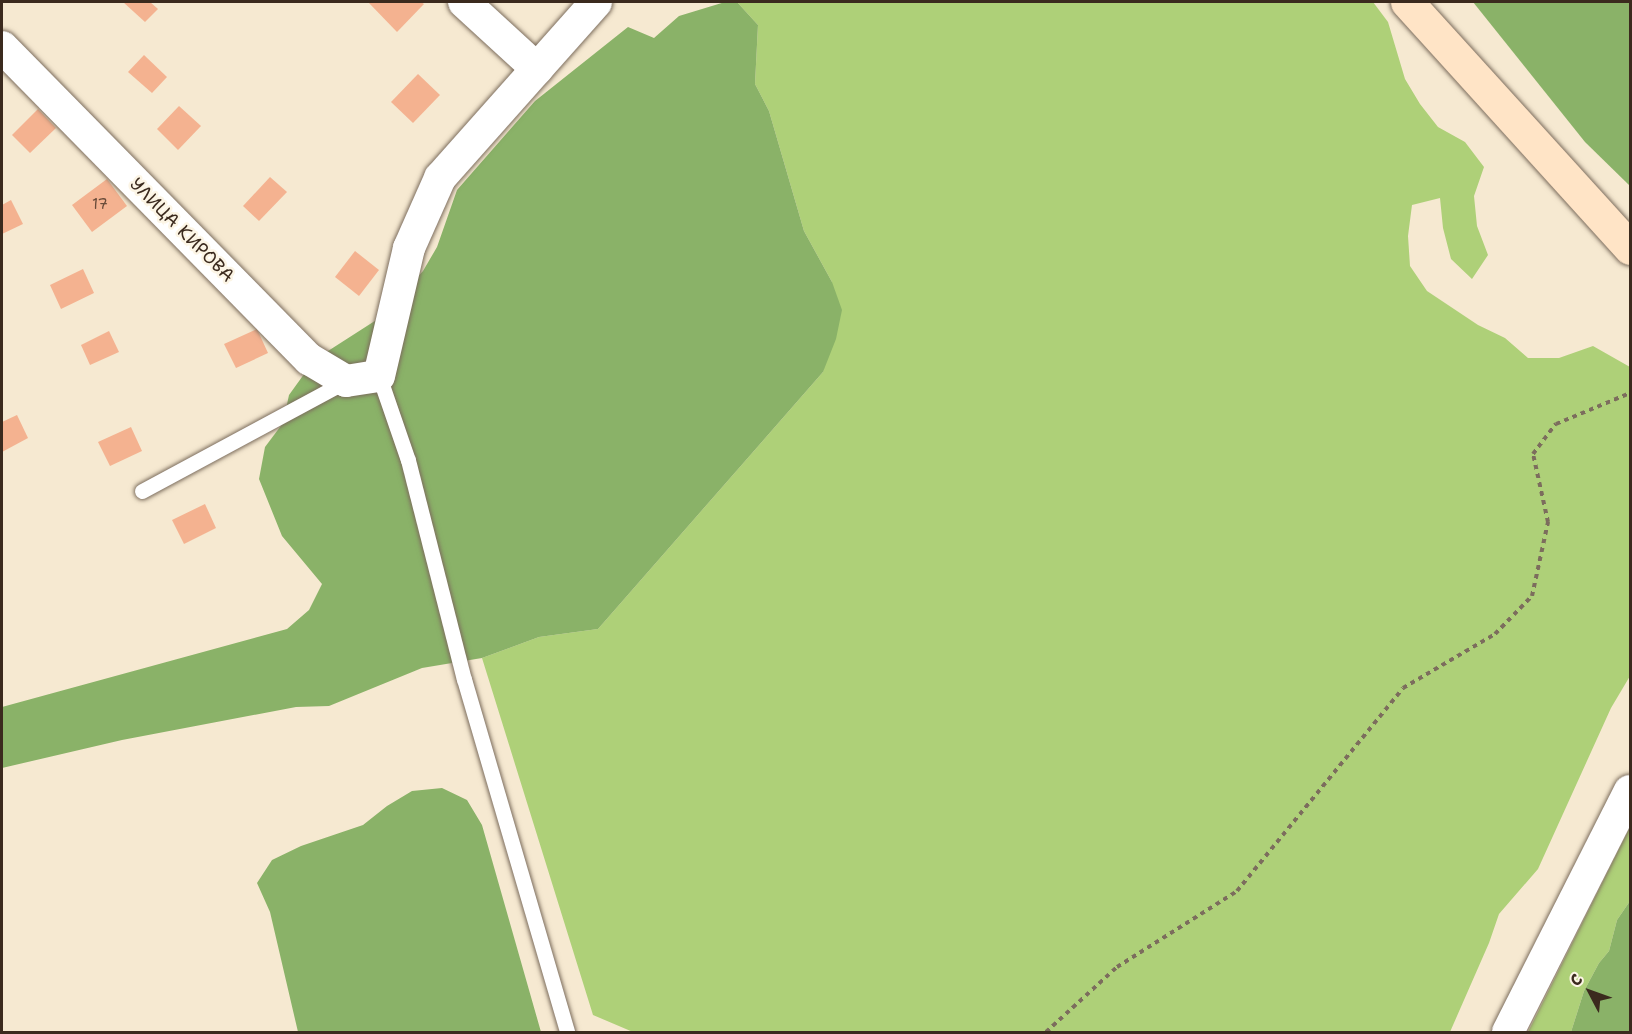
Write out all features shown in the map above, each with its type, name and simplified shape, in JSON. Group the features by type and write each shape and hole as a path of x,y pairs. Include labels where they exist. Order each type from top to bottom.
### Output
{"street":[{"path":"464,2 537,69"},
{"path":"346,381 379,376 409,248 440,178 596,2"},
{"path":"1407,2 1630,248"},
{"name":"УЛИЦА КИРОВА","path":"2,47 309,360 346,381"},
{"path":"1508,1032 1630,791"}],"lane":[{"path":"379,376 408,460 464,679 567,1032"},
{"path":"142,491 346,381"}],"path":[{"path":"1046,1032 1117,967 1237,891 1402,688 1495,634 1532,596 1548,522 1533,453 1556,424 1630,393"}],"green space":[{"path":"725,2 737,2 758,25 755,84 769,111 804,231 832,282 842,310 836,339 823,372 598,629 539,637 482,658 422,668 329,706 296,707 122,740 2,768 2,707 287,629 309,610 322,584 282,536 259,479 265,447 283,423 289,395 307,370 328,351 381,317 423,271 437,247 457,190 535,101 628,27 654,38 679,16"},
{"path":"737,2 1373,2 1388,22 1405,79 1420,104 1438,127 1465,142 1484,167 1474,196 1477,226 1488,255 1472,279 1451,259 1443,228 1440,198 1412,205 1408,236 1410,266 1427,291 1478,325 1505,338 1528,358 1559,358 1593,346 1630,367 1630,676 1611,708 1538,869 1499,914 1489,943 1450,1032 633,1032 593,1015 482,658 539,637 598,629 823,372 832,282 804,231 769,111 755,84 758,25"},
{"path":"1473,2 1630,2 1630,186 1585,142"},
{"path":"442,788 467,800 482,825 541,1032 298,1032 270,912 257,883 272,860 301,846 363,825 387,806 412,791"},
{"path":"1630,827 1630,901 1617,920 1609,951 1599,963 1584,991 1571,1032 1528,1032"},
{"path":"1630,901 1629,1032 1571,1032 1584,991 1599,963 1609,951 1617,920"}],"building":[{"path":"123,2 150,2 158,9 145,22"},
{"path":"368,2 421,2 424,4 397,32"},
{"path":"144,55 167,77 152,93 128,72"},
{"path":"418,74 440,95 413,123 391,102"},
{"path":"179,106 201,126 178,150 157,129"},
{"path":"38,109 56,128 30,153 12,135"},
{"path":"270,177 287,192 259,221 243,206"},
{"path":"107,179 127,206 92,232 72,205"},
{"path":"11,200 23,224 2,234 2,205"},
{"path":"355,251 379,270 359,296 335,277"},
{"path":"83,269 94,293 61,309 50,285"},
{"path":"257,329 268,353 236,368 224,344"},
{"path":"109,331 119,352 90,365 81,345"},
{"path":"17,415 28,438 2,452 2,422"},
{"path":"131,427 142,451 110,466 98,442"},
{"path":"205,504 216,528 184,544 172,520"}]}
